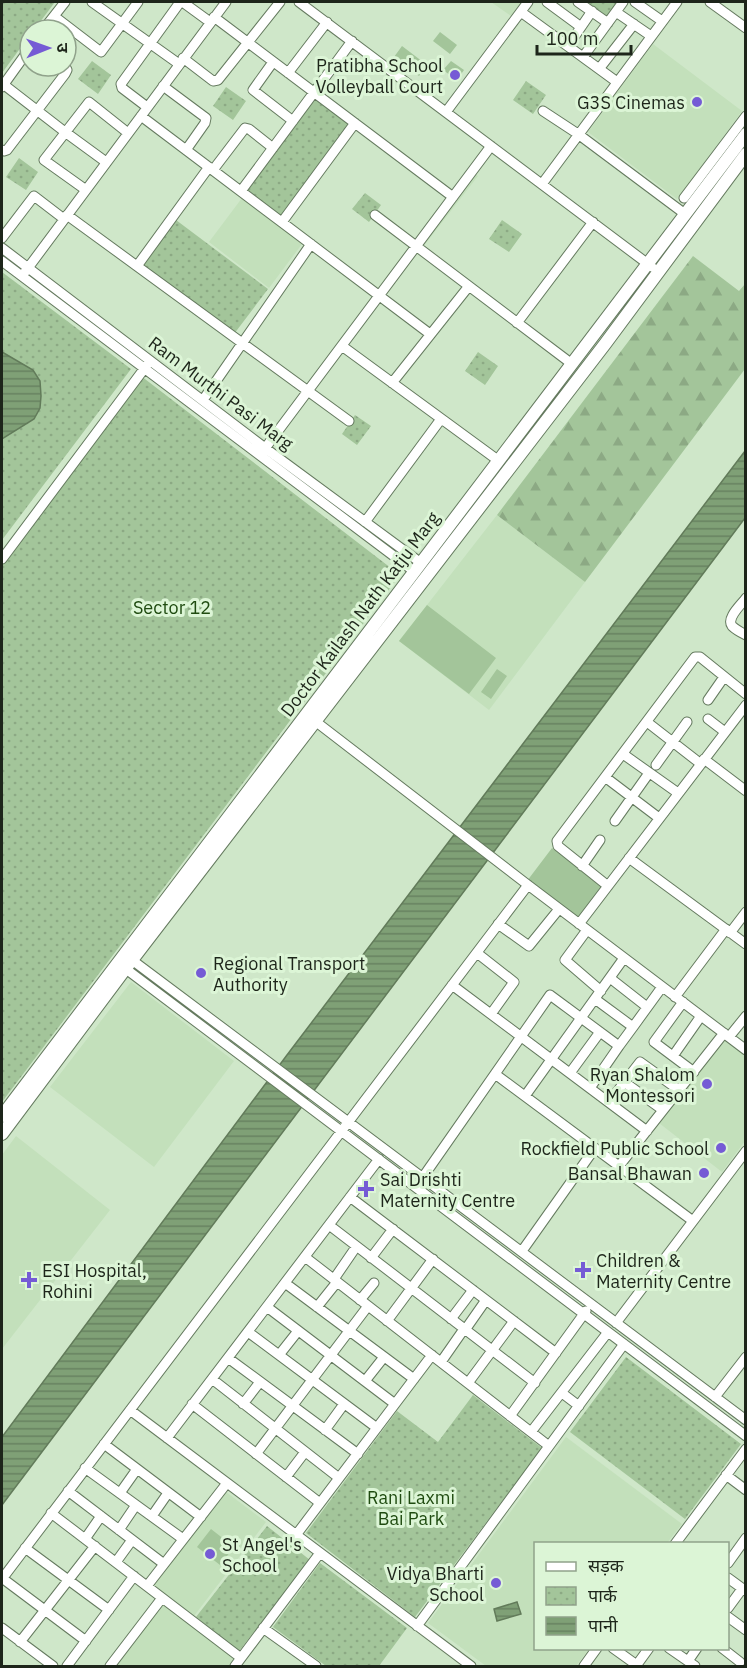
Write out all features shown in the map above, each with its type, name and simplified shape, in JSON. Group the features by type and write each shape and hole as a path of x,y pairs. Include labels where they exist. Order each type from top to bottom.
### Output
{"main road":[{"name":"Doctor Kailash Nath Katju Marg","path":"2,1116 315,721 418,568 746,134"},
{"name":"Doctor Kailash Nath Katju Marg","path":"2,1134 125,962 356,658 527,445 744,161"},
{"path":"517,437 527,445"}],"street":[{"path":"65,2 54,16 101,52 138,2"},
{"path":"92,2 150,44 213,81 217,81 280,2"},
{"path":"25,272 225,2"},
{"path":"302,2 658,272"},
{"path":"446,112 528,2"},
{"path":"546,2 581,27"},
{"path":"581,2 608,23"},
{"path":"583,57 623,2"},
{"path":"635,2 662,21"},
{"path":"710,2 744,24"},
{"path":"147,107 121,85 180,3 184,3 248,43 453,197"},
{"path":"542,184 673,3"},
{"path":"568,46 592,11"},
{"path":"521,12 617,82"},
{"path":"616,12 651,36"},
{"path":"288,73 327,22"},
{"path":"599,69 634,24"},
{"path":"241,191 351,41"},
{"path":"273,62 253,90 293,121"},
{"path":"18,64 2,86 106,162"},
{"path":"2,150 4,152 7,150 62,78"},
{"path":"163,86 206,118 205,123 186,150"},
{"path":"86,190 45,160 65,132 88,102 128,132"},
{"path":"543,111 578,134 685,214"},
{"path":"141,116 430,334"},
{"path":"684,198 746,116"},
{"path":"282,222 355,123"},
{"path":"137,266 245,128 273,148"},
{"path":"262,452 491,146"},
{"path":"2,238 33,196 137,266 349,421"},
{"path":"375,215 572,364"},
{"path":"517,323 592,222"},
{"path":"203,400 310,244"},
{"name":"Ram Murthi Pasi Marg","path":"2,248 25,272 418,568"},
{"name":"Ram Murthi Pasi Marg","path":"2,261 25,272"},
{"path":"392,383 469,286"},
{"path":"342,346 498,461"},
{"path":"2,549 145,363"},
{"path":"2,559 145,363"},
{"name":"Ram Murthi Pasi Marg","path":"145,363 203,400 262,452 365,522 418,568"},
{"path":"365,522 441,419"},
{"path":"746,598 731,617 730,622 732,626 746,635"},
{"path":"608,886 558,846 557,841 695,657 700,657 746,694"},
{"path":"708,700 724,677"},
{"path":"579,924 746,705"},
{"path":"708,719 725,732"},
{"path":"315,721 746,1050"},
{"path":"646,722 746,791"},
{"path":"656,765 687,722"},
{"path":"623,754 678,793"},
{"path":"615,821 649,773"},
{"path":"605,777 659,818"},
{"path":"582,866 600,840"},
{"path":"629,858 746,944"},
{"path":"86,1641 2,1579 528,885"},
{"path":"498,924 530,946 559,909"},
{"path":"694,1072 654,1041 679,999 728,931 746,912"},
{"path":"587,930 565,960 633,1027"},
{"path":"477,952 514,982 491,1014"},
{"path":"525,1096 624,958"},
{"path":"125,962 226,1030 746,1420"},
{"path":"125,962 219,1039 746,1436"},
{"path":"610,978 647,1007"},
{"path":"452,985 647,1131"},
{"path":"590,1088 662,987"},
{"path":"423,1177 550,995 619,1046"},
{"path":"673,1056 701,1016"},
{"path":"619,1167 694,1072 746,1016"},
{"path":"219,1039 226,1030"},
{"path":"570,1073 600,1032"},
{"path":"609,1102 639,1062 679,1090"},
{"path":"495,1074 693,1221"},
{"path":"624,1082 663,1110"},
{"path":"522,1251 595,1148"},
{"path":"616,1323 746,1151"},
{"path":"167,1438 379,1159"},
{"path":"351,1197 556,1353"},
{"path":"329,1226 535,1383"},
{"path":"371,1258 393,1229"},
{"path":"317,1307 356,1247"},
{"path":"305,1257 549,1446"},
{"path":"387,1321 433,1259"},
{"path":"285,1283 414,1379"},
{"path":"256,1454 349,1331 374,1283"},
{"path":"451,1319 473,1290"},
{"path":"441,1362 486,1300"},
{"path":"510,1416 585,1314 589,1302"},
{"path":"267,1307 395,1404"},
{"path":"468,1383 514,1321"},
{"path":"279,1355 298,1331"},
{"path":"248,1332 377,1428"},
{"path":"531,1432 608,1332"},
{"path":"417,1626 624,1344"},
{"path":"296,1535 432,1355"},
{"path":"365,1381 384,1357"},
{"path":"715,1397 746,1357"},
{"path":"228,1358 357,1454"},
{"path":"578,1372 594,1385"},
{"path":"212,1379 339,1478"},
{"path":"243,1404 260,1382"},
{"path":"562,1393 579,1406"},
{"path":"192,1404 320,1503"},
{"path":"325,1430 344,1404"},
{"path":"130,1410 471,1666"},
{"path":"104,1444 201,1517"},
{"path":"678,1542 746,1449"},
{"path":"286,1477 305,1452"},
{"path":"86,1468 183,1539"},
{"path":"120,1493 137,1469"},
{"path":"726,1475 746,1490"},
{"path":"147,1586 227,1483"},
{"path":"68,1491 164,1564"},
{"path":"152,1516 168,1493"},
{"path":"118,1530 136,1505"},
{"path":"51,1513 241,1658"},
{"path":"85,1539 101,1516"},
{"path":"116,1562 132,1540"},
{"path":"729,1562 744,1544"},
{"path":"20,1642 95,1546"},
{"path":"25,1548 110,1610"},
{"path":"235,1666 320,1553"},
{"path":"67,1666 134,1576"},
{"path":"729,1579 744,1590 729,1607"},
{"path":"110,1666 162,1598"},
{"path":"729,1618 746,1630"},
{"path":"2,1628 53,1666"},
{"path":"263,1628 305,1663 316,1666"},
{"path":"587,1666 596,1650"},
{"path":"616,1650 637,1666 648,1650"},
{"path":"672,1650 691,1664 697,1650"},
{"path":"725,1650 741,1661"}],"shaded area":[{"path":"491,2 522,2 511,16"},
{"path":"653,44 742,111 677,199 588,132"},
{"path":"468,169 478,176 423,247 414,241"},
{"path":"242,198 302,244 269,288 209,242"},
{"path":"497,515 585,582 489,710 399,641"},
{"path":"131,982 234,1061 154,1167 50,1087"},
{"path":"724,1038 745,1054 745,1141 722,1172 659,1123"},
{"name":"ESI Hospital, Rohini","path":"16,1136 110,1210 2,1349 2,1155"},
{"name":"Vidya Bharti School","path":"566,1437 682,1524 668,1542 534,1542 534,1650 588,1650 576,1666 486,1666 428,1623"},
{"name":"St Angel's School","path":"226,1492 266,1522 194,1616 154,1585"},
{"path":"161,1603 235,1658 229,1666 114,1666"}],"green space":[{"path":"3,2 55,2 43,18 18,18 18,51 2,73"},
{"path":"587,2 617,2 607,16"},
{"path":"440,32 457,45 450,54 433,41"},
{"path":"402,46 427,65 419,76 394,57"},
{"path":"92,61 111,75 98,94 78,79"},
{"name":"Pratibha School Volleyball Court","path":"451,61 464,70 457,80 443,70"},
{"path":"526,81 546,95 533,114 513,100"},
{"path":"226,87 246,101 233,120 213,106"},
{"path":"315,97 350,124 280,217 245,190"},
{"path":"19,158 38,172 26,190 6,177"},
{"path":"365,193 381,205 369,222 352,209"},
{"path":"176,220 268,289 234,334 143,265"},
{"path":"502,220 522,234 509,252 489,239"},
{"path":"693,256 739,291 745,284 745,369 585,582 497,515"},
{"path":"2,272 131,369 2,540"},
{"path":"478,352 498,366 485,385 465,371"},
{"name":"Sector 12","path":"141,376 400,575 2,1102 2,562"},
{"path":"355,415 371,426 357,445 342,434"},
{"path":"427,605 496,658 469,694 399,641"},
{"path":"497,669 507,676 491,699 481,692"},
{"path":"552,848 603,886 578,919 527,881"},
{"path":"626,1357 741,1444 685,1519 570,1432"},
{"name":"Rani Laxmi Bai Park","path":"473,1395 542,1448 415,1617 306,1533 397,1411 438,1442"},
{"path":"267,1526 310,1560 239,1651 196,1617"},
{"path":"211,1529 234,1547 220,1565 197,1547"},
{"path":"320,1563 407,1628 379,1666 326,1666 273,1627"}],"water":[{"path":"2,352 33,370 40,381 41,396 40,408 34,419 2,439"},
{"path":"745,451 745,518 2,1505 2,1437 287,1055"},
{"path":"517,1602 521,1614 497,1621 494,1609"}],"place":[{"name":"Pratibha School Volleyball Court","path":"455,75"},
{"name":"G3S Cinemas","path":"697,102"},
{"name":"Regional Transport Authority","path":"201,973"},
{"name":"Ryan Shalom Montessori","path":"707,1084"},
{"name":"Rockfield Public School","path":"721,1148"},
{"name":"Bansal Bhawan","path":"704,1173"},
{"name":"Sai Drishti Maternity Centre","path":"366,1189"},
{"name":"Children & Maternity Centre","path":"583,1270"},
{"name":"ESI Hospital, Rohini","path":"29,1280"},
{"name":"St Angel's School","path":"210,1554"},
{"name":"Vidya Bharti School","path":"496,1583"}]}
